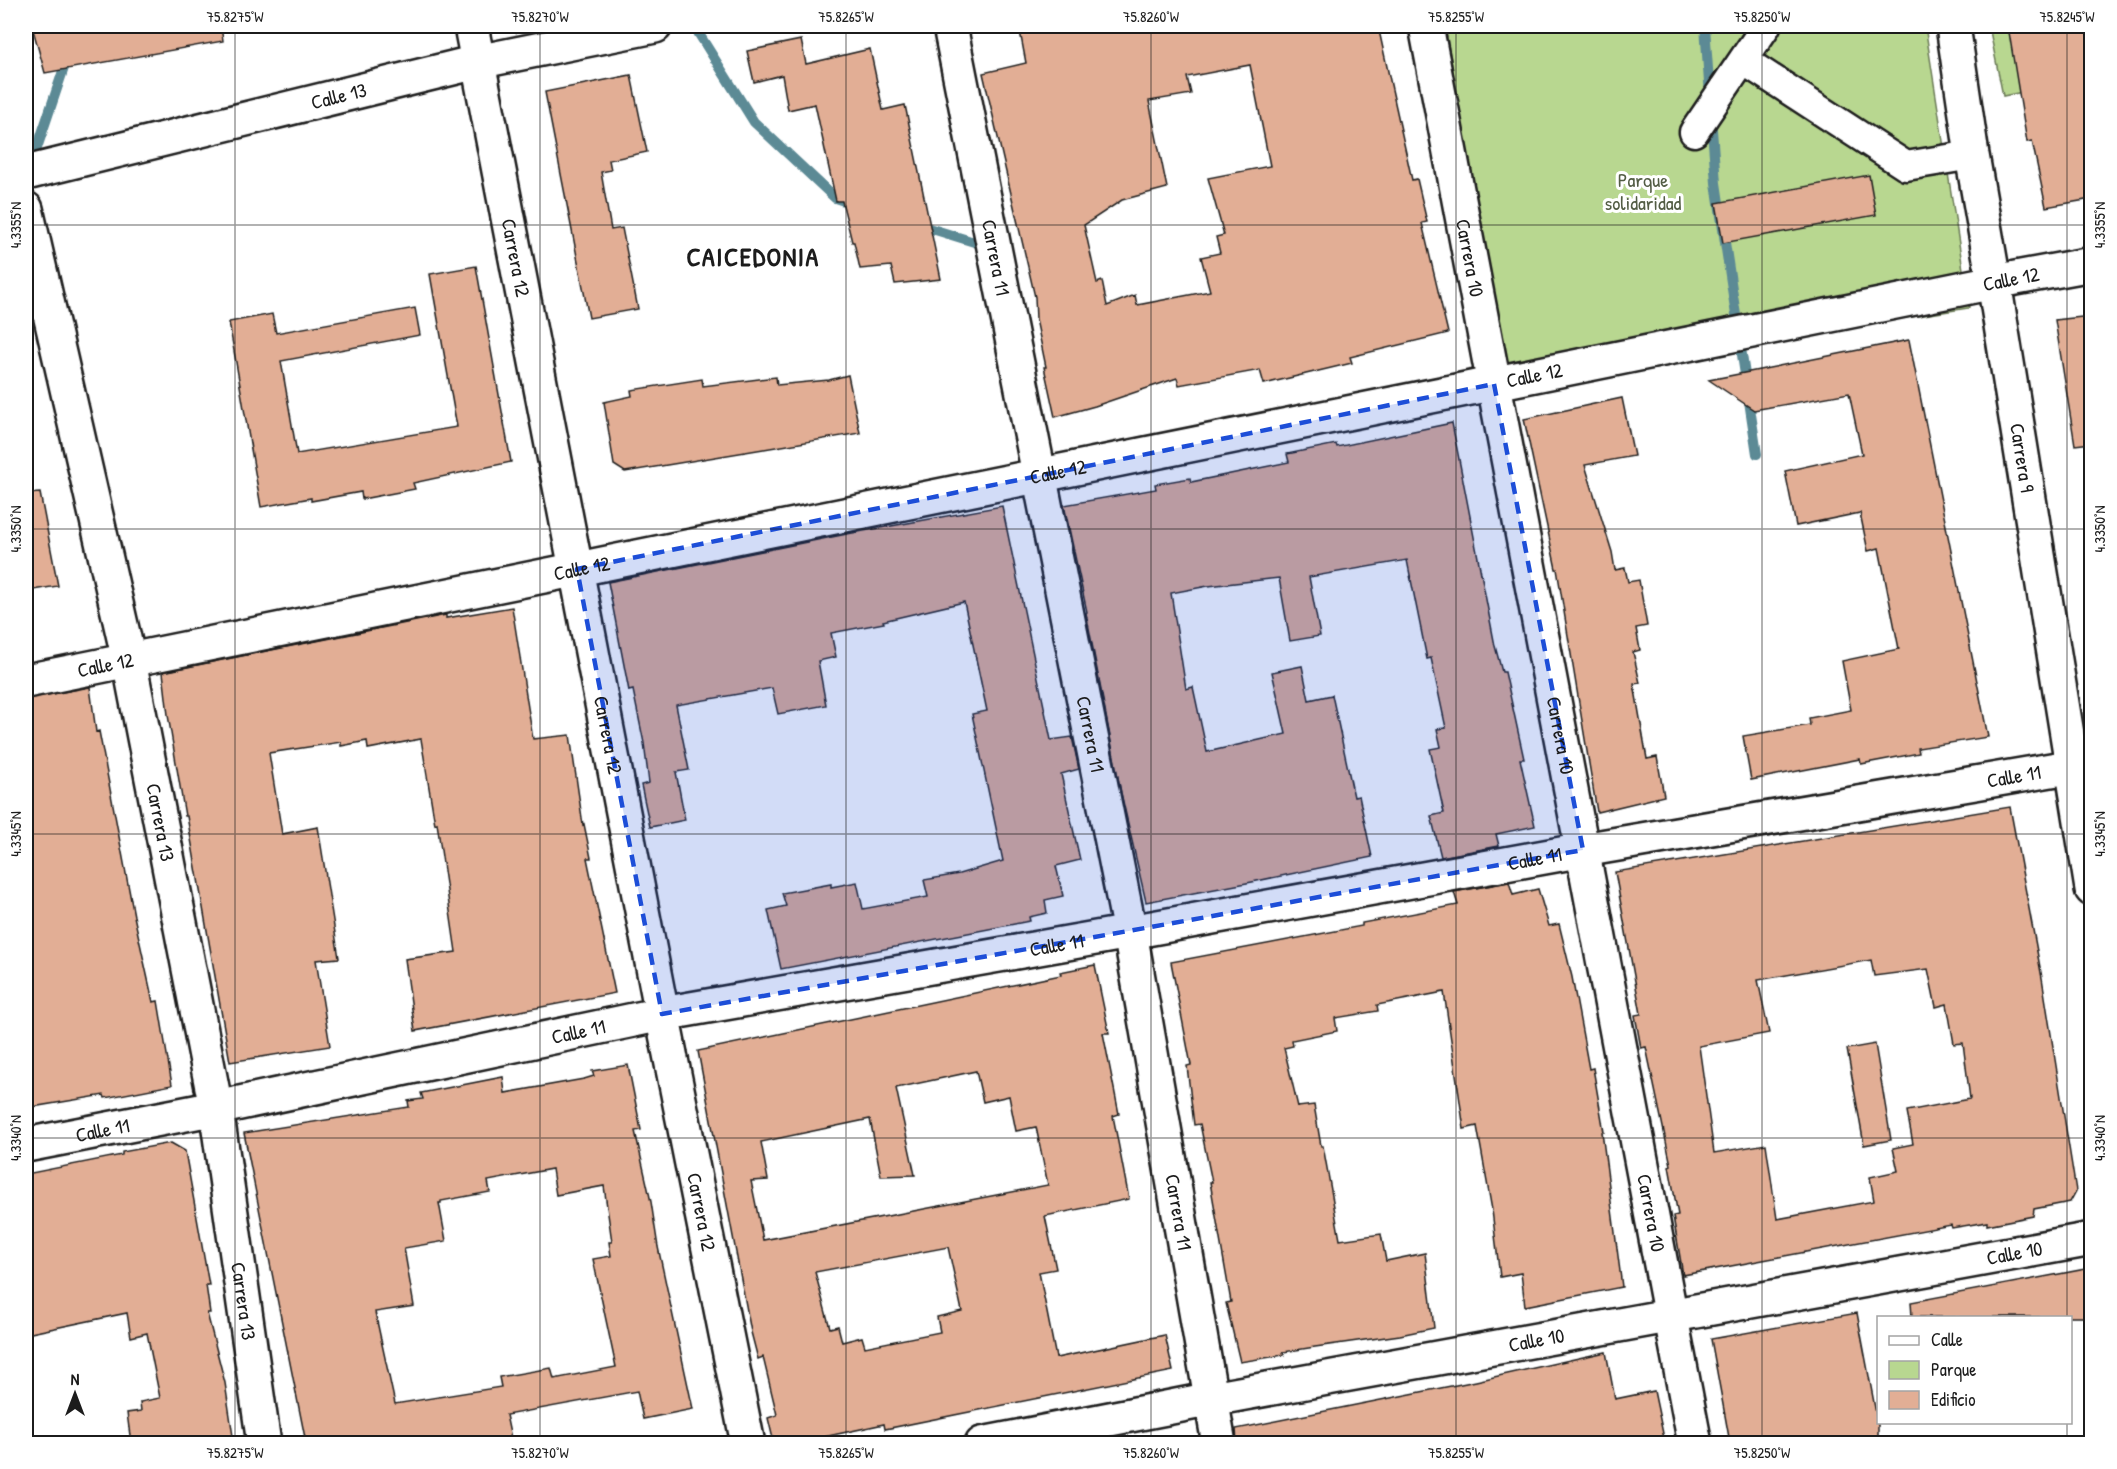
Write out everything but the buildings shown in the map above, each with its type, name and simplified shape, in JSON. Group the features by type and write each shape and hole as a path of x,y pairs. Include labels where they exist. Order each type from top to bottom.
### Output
{"street":[{"name":"Carrera 12","path":"471,26 662,1014 748,1443"},
{"name":"Calle 13","path":"26,173 477,62 655,26"},
{"name":"Carrera 11","path":"950,26 1130,932 1219,1443"},
{"name":"Carrera 10","path":"1426,26 1695,1443"},
{"path":"1694,132 1766,26"},
{"name":"Carrera 9","path":"1953,26 1994,282 2081,765 2091,890"},
{"path":"1743,60 1906,166 1972,154"},
{"name":"Carrera 13","path":"26,209 129,660 216,1108 264,1443"},
{"name":"Calle 12","path":"26,681 2091,264"},
{"name":"Calle 11","path":"26,1145 216,1108 662,1014 1583,850 2081,765"},
{"name":"Calle 10","path":"982,1443 2091,1239"}],"highlighted area":[{"path":"1494,384 1583,850 662,1014 577,569"}],"green space":[{"name":"Parque solidaridad","path":"1445,26 1925,26 1969,308 1507,381"},
{"path":"1989,26 2091,26 2091,78 2003,96"}],"waterway":[{"path":"694,26 754,122 835,198 847,202"},
{"path":"1705,26 1710,97"},
{"path":"31,166 67,59"},
{"path":"1711,116 1716,183 1757,454"},
{"path":"916,224 987,246"}],"district":[{"name":"CAICEDONIA","path":"753,257"}]}
